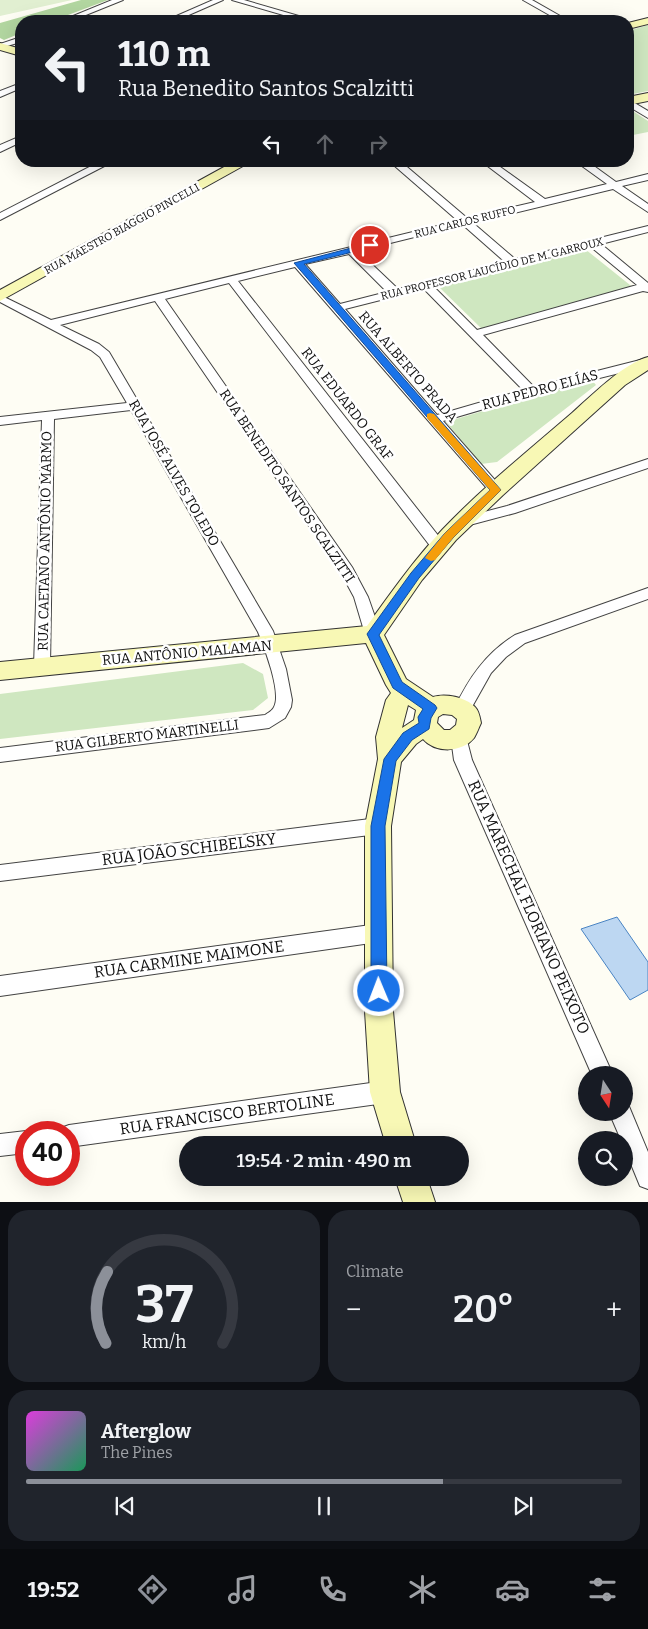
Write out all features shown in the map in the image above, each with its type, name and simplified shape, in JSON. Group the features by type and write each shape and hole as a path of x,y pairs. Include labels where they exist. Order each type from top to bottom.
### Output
{"street":[{"path":"81,15 119,0"},
{"path":"183,15 219,0"},
{"path":"236,0 290,15"},
{"path":"527,0 554,15"},
{"path":"634,24 648,21"},
{"path":"1,46 15,41"},
{"path":"1,46 15,51"},
{"path":"0,94 15,88"},
{"path":"634,100 648,97"},
{"path":"634,106 648,115"},
{"path":"0,148 15,142"},
{"path":"0,217 97,167"},
{"name":"RUA MAESTRO BIAGGIO PINCELLI","path":"0,297 234,167"},
{"path":"401,167 513,263"},
{"path":"494,167 543,203"},
{"path":"589,167 648,209"},
{"name":"RUA CARLOS RUFFO","path":"50,324 648,177"},
{"name":"RUA PROFESSOR LAUCÍDIO DE M. GARROUX","path":"337,308 648,229"},
{"path":"594,244 646,288"},
{"path":"351,250 396,294"},
{"name":"RUA ALBERTO PRADA","path":"298,263 496,490"},
{"name":"RUA EDUARDO GRAF","path":"231,279 439,548"},
{"path":"427,286 531,390"},
{"path":"475,334 646,288"},
{"name":"RUA JOSÉ ALVES TOLEDO","path":"0,297 106,355 272,646 284,702"},
{"name":"RUA BENEDITO SANTOS SCALZITTI","path":"158,297 347,571 361,597 373,634 404,708 427,718"},
{"name":"RUA PEDRO ELÍAS","path":"373,634 415,575 462,522 619,382 648,362"},
{"name":"RUA PEDRO ELÍAS","path":"433,420 531,390 648,362"},
{"path":"0,421 136,406"},
{"name":"RUA CAETANO ANTÔNIO MARMO","path":"42,666 48,416"},
{"path":"462,522 510,510 648,464"},
{"path":"462,709 473,686 486,667 503,649 520,640 648,593"},
{"name":"RUA ANTÔNIO MALAMAN","path":"0,671 272,646 373,634"},
{"path":"397,692 388,737 390,759 378,826 378,933 379,1011 385,1092 398,1136"},
{"name":"RUA GILBERTO MARTINELLI","path":"0,755 269,721 277,716 284,702"},
{"path":"390,759 408,737 440,704 462,709 468,716 470,725 467,733 459,738 442,739 435,736 427,718"},
{"name":"RUA MARECHAL FLORIANO PEIXOTO","path":"459,738 463,760 599,1066"},
{"name":"RUA JOÃO SCHIBELSKY","path":"0,872 378,826"},
{"name":"RUA CARMINE MAIMONE","path":"0,986 378,933"},
{"name":"RUA FRANCISCO BERTOLINE","path":"80,1134 385,1092"},
{"path":"624,1121 646,1168"},
{"path":"0,1145 15,1143"},
{"path":"414,1186 419,1202"}],"green space":[{"path":"0,0 72,0 0,16"},
{"path":"81,0 108,0 68,15 28,15"},
{"path":"15,19 15,35 4,40 0,38 0,23"},
{"path":"648,25 648,91 634,94 634,29"},
{"path":"634,112 648,121 648,132 634,135"},
{"path":"585,249 635,289 484,331 439,287"},
{"path":"591,379 596,385 497,462 481,464 446,422"},
{"path":"243,663 263,674 268,698 253,710 0,739 0,694"}],"water":[{"path":"617,917 648,962 648,990 630,1000 581,929"}],"slow traffic":[{"path":"430,416 496,490 449,535 431,558"}],"route":[{"path":"370,245 298,263 496,490 449,535 415,575 373,634 397,685 430,708 425,717 425,725 408,737 390,759 378,826 379,991"}]}
